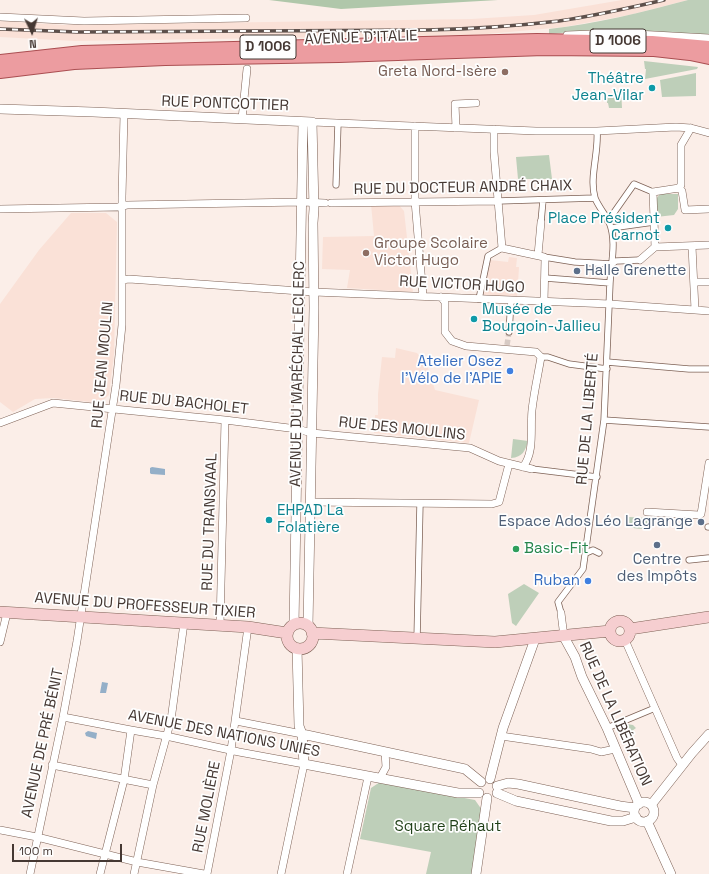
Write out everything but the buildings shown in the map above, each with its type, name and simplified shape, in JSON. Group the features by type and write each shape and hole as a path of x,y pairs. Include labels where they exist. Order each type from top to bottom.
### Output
{"main road":[{"name":"AVENUE D'ITALIE","path":"0,61 82,52 537,40 652,42 706,51"},
{"name":"AVENUE D'ITALIE","path":"0,72 74,63 165,59 339,56 544,49 706,51"},
{"name":"AVENUE DU PROFESSEUR TIXIER","path":"4,612 248,627 291,628"},
{"path":"630,629 709,617"},
{"path":"620,621 626,623 630,629 629,635 621,641 615,640 610,631 614,623 620,621"},
{"path":"310,629 313,637 310,644 300,648 290,644 288,640 291,628 301,623 310,629 417,639 495,642 564,637 610,631"}],"street":[{"path":"0,17 84,21 246,18"},
{"path":"242,119 247,69"},
{"path":"456,128 455,104 476,102"},
{"name":"RUE PONTCOTTIER","path":"0,109 494,130 598,131 664,127 691,128 709,133"},
{"name":"RUE JEAN MOULIN","path":"81,617 113,409 122,325 124,114"},
{"name":"AVENUE DU MARÉCHAL LECLERC","path":"291,628 295,575 302,202 308,122"},
{"name":"AVENUE DU MARÉCHAL LECLERC","path":"308,122 314,203 309,576 310,629"},
{"path":"336,185 338,124"},
{"path":"415,126 415,201 423,296"},
{"path":"679,188 681,185 681,146 691,128"},
{"path":"494,130 494,152 502,248"},
{"path":"595,198 593,179 598,131"},
{"path":"608,221 634,184 653,192 679,188"},
{"path":"679,188 682,191 685,210 709,209"},
{"path":"653,192 655,247"},
{"name":"RUE DU DOCTEUR ANDRÉ CHAIX","path":"0,209 302,202 498,201 595,198"},
{"name":"RUE DE LA LIBERTÉ","path":"564,637 558,602 583,569 604,420 612,238 611,228 595,198"},
{"path":"543,200 541,222 541,256 545,259 544,302"},
{"path":"611,228 654,222"},
{"path":"692,246 695,310"},
{"path":"479,299 488,256 502,248 575,262 612,264 616,261 640,260 655,247 709,246"},
{"path":"545,278 610,283"},
{"name":"RUE VICTOR HUGO","path":"122,280 314,292 610,304 709,311"},
{"path":"694,282 709,282"},
{"path":"441,297 445,302 445,332 452,341 466,346 507,347 536,352 541,357 548,357 569,364 607,369"},
{"path":"509,332 511,300"},
{"path":"523,467 528,461 530,452 532,410 541,357"},
{"path":"607,362 689,369 709,369"},
{"name":"RUE DU BACHOLET","path":"0,423 53,403 225,420 297,429"},
{"name":"RUE DU TRANSVAAL","path":"220,625 225,420"},
{"path":"604,420 709,427"},
{"name":"RUE DES MOULINS","path":"297,429 312,433 470,448 509,464 532,469 597,477"},
{"path":"647,512 699,516 702,514 709,463"},
{"path":"310,502 492,504 498,502 509,464"},
{"path":"417,639 420,504"},
{"path":"586,553 593,550 599,553"},
{"path":"689,560 708,557"},
{"path":"295,575 309,576"},
{"path":"0,642 4,612"},
{"name":"AVENUE DE PRÉ BÉNIT","path":"30,874 63,718 81,617"},
{"path":"134,874 153,785 171,720 184,623"},
{"name":"RUE MOLIÈRE","path":"207,874 236,721 248,627"},
{"name":"RUE DE LA LIBÉRATION","path":"564,637 575,657 582,678 607,728 637,809"},
{"path":"490,779 510,707 535,639"},
{"path":"624,640 677,758 682,765"},
{"path":"281,874 304,764 302,734 305,726 300,648"},
{"path":"607,728 655,708"},
{"name":"AVENUE DES NATIONS UNIES","path":"63,718 166,736 458,794 483,796"},
{"path":"236,721 465,769 481,782"},
{"path":"100,874 124,780 131,730"},
{"path":"650,804 709,734"},
{"path":"501,736 591,749 601,752 615,749"},
{"path":"380,778 386,767 385,752"},
{"path":"52,765 153,785"},
{"path":"347,874 368,777"},
{"path":"476,874 483,796 478,787 481,782 487,779 490,779 496,783 497,789 494,797 483,796"},
{"path":"497,789 508,783 518,784 637,809"},
{"path":"497,789 516,801 611,821 622,821 643,802 650,804 653,808 653,816 647,821 641,821 637,809"},
{"path":"647,821 671,874"},
{"path":"0,832 37,837 137,862 204,874"}],"shaded area":[{"path":"622,0 688,0 629,15 564,27 476,35 75,41 0,37 0,21 63,25 472,19 534,15"},
{"name":"Groupe Scolaire Victor Hugo","path":"371,204 398,204 404,211 413,292 347,288 350,270 322,269 323,237 374,236"},
{"path":"71,213 106,213 117,222 114,354 109,395 100,403 54,398 35,399 13,412 0,402 0,304 39,250"},
{"name":"Groupe Scolaire Victor Hugo","path":"509,257 517,258 516,267 519,267 517,298 485,296 490,260 508,262"},
{"path":"396,348 417,353 427,365 435,390 479,400 469,443 374,433 375,415 378,415 378,394 382,357 395,358"}],"green space":[{"path":"269,0 498,0 341,9"},
{"path":"688,0 709,0 709,36 571,32 549,34 549,29 602,21"},
{"path":"644,61 698,67 697,69 645,79 646,69"},
{"path":"696,73 696,96 662,97 660,80"},
{"path":"621,89 622,108 609,108 607,101 603,101 603,98 614,94"},
{"path":"549,155 552,179 518,179 516,157"},
{"path":"660,194 678,194 678,209 674,215 656,217 656,199"},
{"path":"513,439 528,441 526,448 521,455 511,458"},
{"path":"629,517 648,518 651,521 651,527 642,529 628,526 626,525 626,519"},
{"path":"524,584 539,593 516,626 512,623 508,594"},
{"path":"627,724 633,725 636,728 625,736 625,726"},
{"name":"Square Réhaut","path":"380,782 475,800 482,810 473,874 426,874 431,852 360,839 371,788"}],"water":[{"path":"150,468 165,469 165,475 151,474"},
{"path":"102,682 108,683 106,693 100,693"},
{"path":"88,731 97,733 96,739 86,736 85,733"}],"tunnel":[{"path":"507,345 509,332"}],"railway":[{"path":"0,29 78,32 461,29 559,21 664,0"}],"place":[{"name":"Greta Nord-Isère","path":"505,72"},
{"name":"Théâtre Jean-Vilar","path":"652,88"},
{"name":"Place Président Carnot","path":"668,228"},
{"name":"Groupe Scolaire Victor Hugo","path":"366,253"},
{"name":"Halle Grenette","path":"577,271"},
{"name":"Musée de Bourgoin-Jallieu","path":"474,319"},
{"name":"Atelier Osez l'Vélo de l'APIE","path":"510,371"},
{"name":"EHPAD La Folatière","path":"269,520"},
{"name":"Espace Ados Léo Lagrange","path":"701,522"},
{"name":"Centre des Impôts","path":"657,545"},
{"name":"Basic-Fit","path":"516,549"},
{"name":"Ruban","path":"588,581"}]}
